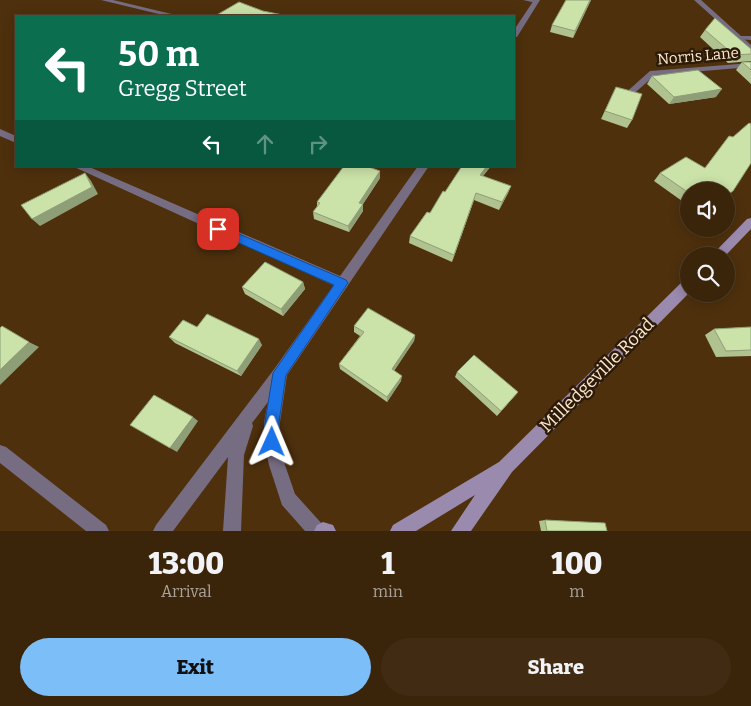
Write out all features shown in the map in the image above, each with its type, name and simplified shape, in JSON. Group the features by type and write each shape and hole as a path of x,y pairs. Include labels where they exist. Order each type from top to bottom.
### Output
{"main road":[{"path":"726,247 751,222"},
{"name":"Milledgeville Road","path":"460,531 506,466 680,293"},
{"name":"Milledgeville Road","path":"399,531 506,466"}],"street":[{"path":"104,0 172,15"},
{"path":"697,0 751,49"},
{"path":"515,33 536,1"},
{"name":"Norris Lane","path":"626,96 653,73 751,65"},
{"path":"0,132 15,140"},
{"path":"79,167 342,283"},
{"path":"162,531 280,373 423,167"},
{"path":"280,373 272,422 272,442 277,465 288,499 317,531"},
{"path":"232,531 236,455 247,417"},
{"path":"0,453 100,531"}],"lane":[{"path":"525,0 536,1"},
{"path":"739,38 751,38"}],"building":[{"path":"566,0 590,0 575,31 552,25"},
{"path":"239,2 263,11 283,15 217,15"},
{"path":"715,18 751,49 751,54 734,55 705,30"},
{"path":"742,62 751,62 751,70"},
{"path":"698,70 722,89 674,97 652,76"},
{"path":"616,87 642,94 632,120 605,111"},
{"path":"749,123 751,124 751,163 735,188 735,182 680,182 680,187 660,173 686,157 705,168 729,136 733,137"},
{"path":"343,167 369,167 380,171 359,203 363,204 348,226 313,212 320,203 317,202"},
{"path":"461,167 486,167 480,175 511,186 502,202 476,193 454,255 410,236 427,212 430,213 443,191 445,192"},
{"path":"85,173 92,187 32,219 21,205"},
{"path":"265,262 303,282 281,309 242,287"},
{"path":"368,308 415,335 392,369 402,376 387,397 339,364 364,332 354,326"},
{"path":"207,314 259,339 237,371 169,337 183,320 197,327"},
{"path":"2,326 29,342 0,370 0,328"},
{"path":"751,327 751,350 726,351 714,329"},
{"path":"474,355 518,392 501,411 457,372"},
{"path":"154,395 193,417 170,448 130,425"},
{"path":"545,520 605,523 607,531 547,531"}],"route":[{"path":"218,229 342,283 280,373 272,422 272,442"}]}
